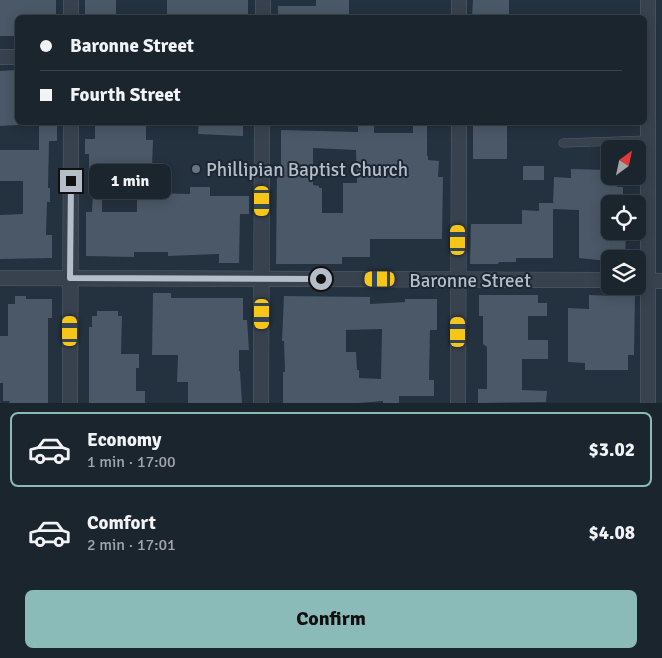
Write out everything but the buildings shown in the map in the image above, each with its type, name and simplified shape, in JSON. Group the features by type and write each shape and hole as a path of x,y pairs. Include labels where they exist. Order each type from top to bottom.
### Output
{"street":[{"path":"71,0 71,15"},
{"path":"263,0 263,15"},
{"path":"459,0 459,15"},
{"path":"648,0 652,59 648,140 648,403"},
{"path":"0,57 15,57"},
{"path":"70,403 71,125"},
{"path":"261,403 262,125"},
{"path":"458,403 459,125"},
{"name":"Baronne Street","path":"0,278 601,280"}],"lane":[{"path":"563,143 648,140"}],"place":[{"name":"Phillipian Baptist Church","path":"196,169"}],"route":[{"path":"71,181 70,278 321,279"}]}
